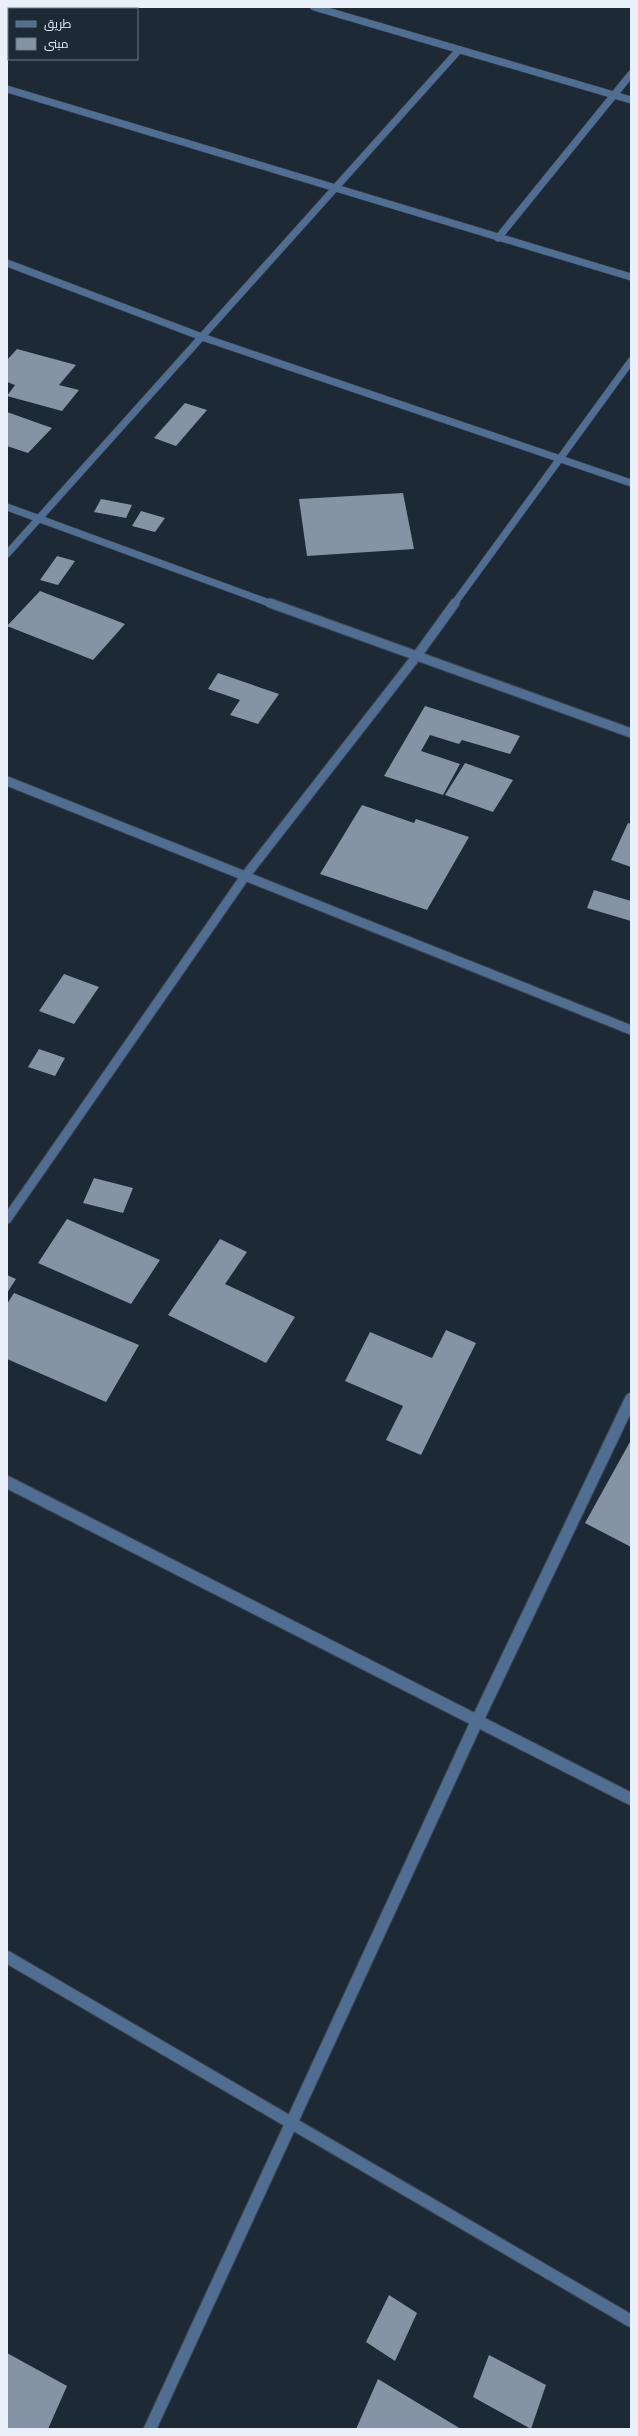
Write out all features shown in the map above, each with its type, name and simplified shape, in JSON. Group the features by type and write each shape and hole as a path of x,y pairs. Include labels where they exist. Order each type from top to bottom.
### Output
{"street":[{"path":"314,7 631,100"},
{"path":"7,554 459,50"},
{"path":"498,238 631,74"},
{"path":"7,90 631,277"},
{"path":"7,263 202,337 631,483"},
{"path":"7,1218 246,875 416,658 631,361"},
{"path":"7,507 416,658 631,733"},
{"path":"7,781 246,875 631,1030"},
{"path":"150,2429 293,2123 477,1721 631,1399"},
{"path":"7,1482 631,1799"},
{"path":"7,1957 631,2321"}],"building":[{"path":"17,349 76,365 59,385 79,390 62,411 7,396 15,385 7,382 7,360"},
{"path":"185,403 207,410 176,446 154,438"},
{"path":"7,412 52,428 28,453 7,446"},
{"path":"403,493 414,549 307,556 299,499"},
{"path":"101,499 132,505 126,518 94,512"},
{"path":"141,511 165,518 155,532 132,526"},
{"path":"57,556 75,561 58,585 40,580"},
{"path":"40,591 125,624 93,660 7,626"},
{"path":"218,673 279,694 258,724 230,715 240,700 208,689"},
{"path":"425,706 520,736 510,754 462,740 459,744 430,735 421,751 460,764 443,795 384,776"},
{"path":"465,763 513,780 493,812 445,795"},
{"path":"362,805 414,823 416,819 469,837 427,910 320,874"},
{"path":"628,823 631,824 631,867 611,860"},
{"path":"594,890 631,901 631,921 587,908"},
{"path":"64,974 99,987 74,1024 39,1011"},
{"path":"39,1049 65,1058 55,1076 28,1067"},
{"path":"94,1178 133,1188 123,1213 83,1203"},
{"path":"67,1219 160,1260 131,1304 38,1263"},
{"path":"220,1239 247,1252 225,1284 295,1317 266,1363 168,1315"},
{"path":"7,1275 16,1279 7,1293"},
{"path":"14,1293 139,1345 106,1402 7,1359 7,1304"},
{"path":"446,1330 476,1343 421,1455 386,1440 403,1406 345,1381 370,1332 432,1358"},
{"path":"631,1440 631,1547 585,1523"},
{"path":"389,2295 417,2313 395,2361 366,2342"},
{"path":"7,2353 67,2386 48,2429 7,2429"},
{"path":"489,2355 546,2385 531,2429 473,2397"},
{"path":"378,2379 461,2429 356,2429"}]}
